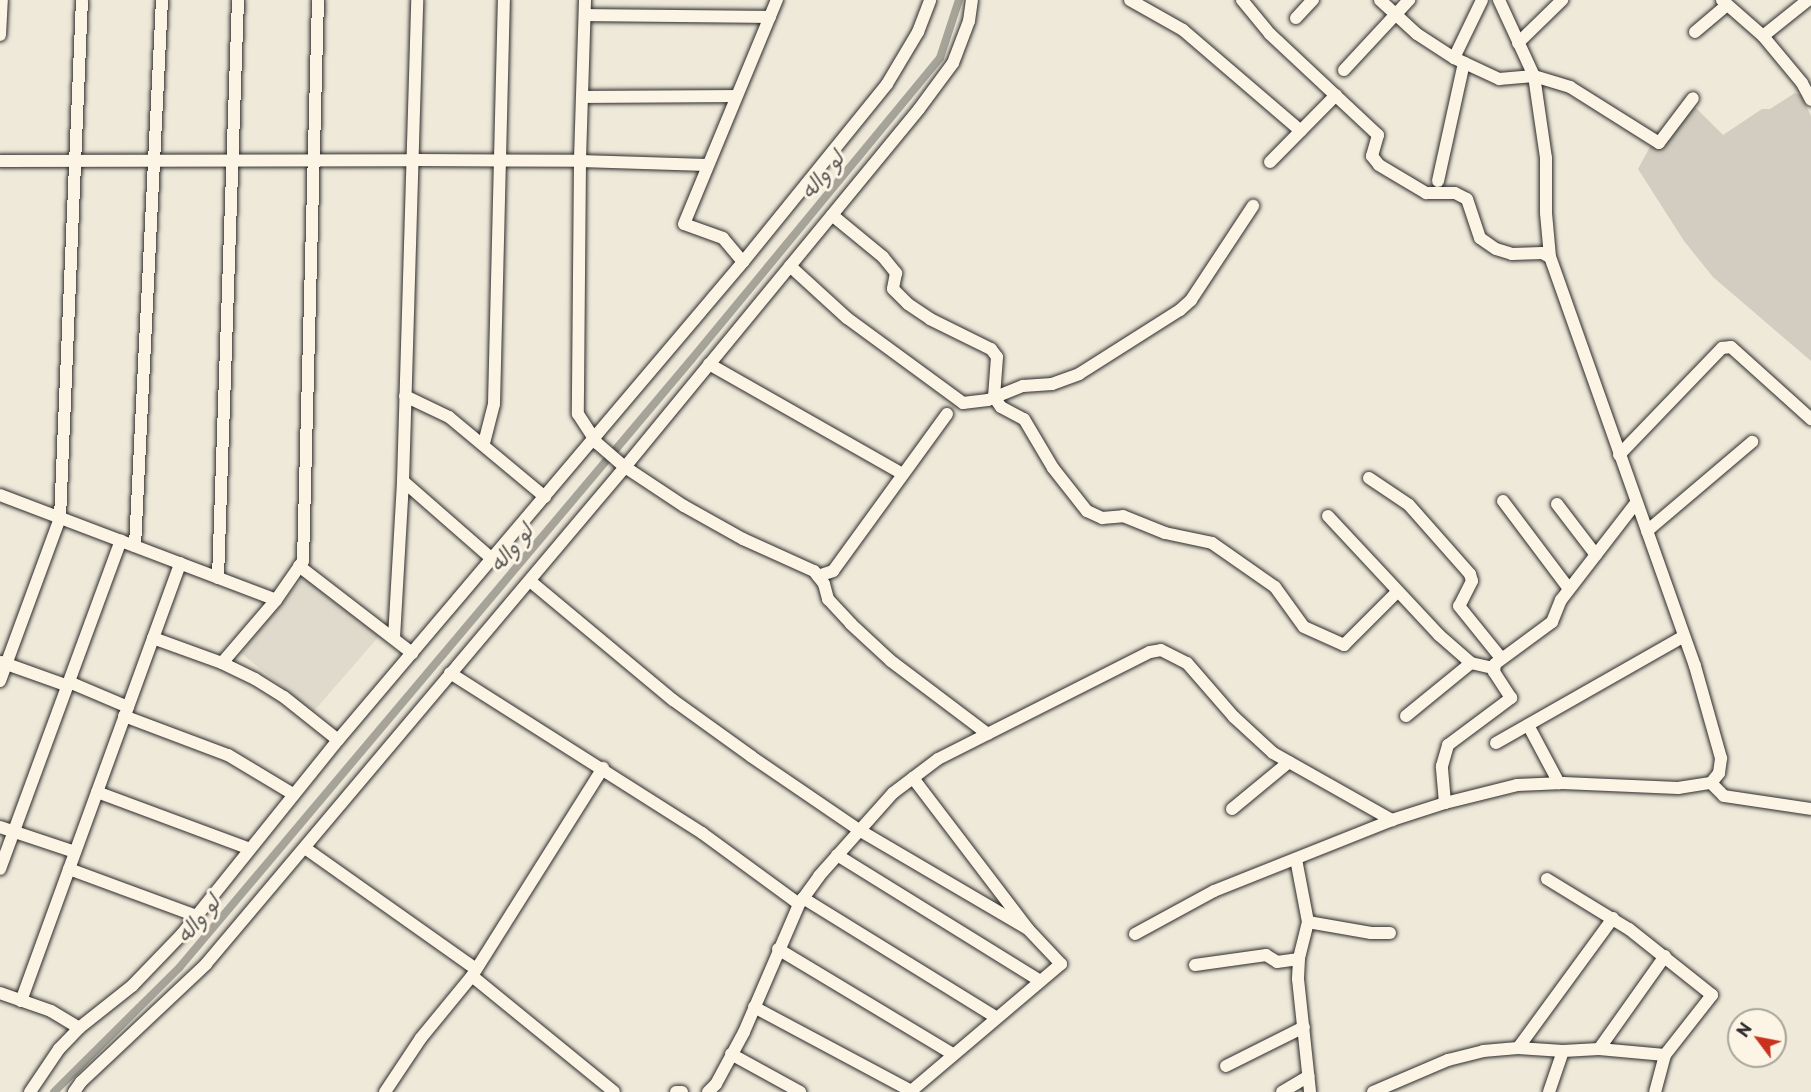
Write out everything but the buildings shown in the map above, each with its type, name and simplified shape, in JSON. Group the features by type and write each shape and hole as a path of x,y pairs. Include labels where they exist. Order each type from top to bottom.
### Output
{"street":[{"path":"0,35 2,0"},
{"path":"0,681 3,663 60,518 82,0"},
{"path":"135,546 162,0"},
{"path":"218,578 238,0"},
{"path":"222,663 276,600 303,561 318,0"},
{"path":"394,638 403,481 417,0"},
{"path":"484,443 494,404 504,0"},
{"path":"585,0 580,161 578,414 595,441 622,464 684,506 743,539 814,571 824,584 828,599 851,624 891,661 988,734"},
{"path":"743,262 723,238 684,224 777,0"},
{"path":"30,1092 59,1050 79,1028 132,986 196,916 338,740 491,558 595,441 743,262 887,84 918,32 930,0"},
{"path":"74,1092 81,1082 206,964 530,580 622,464 709,364 832,215 919,109 953,63 969,21 972,0"},
{"path":"1130,0 1183,30 1301,131"},
{"path":"1242,0 1270,34 1378,135 1372,156 1379,165 1426,193 1455,193 1467,199 1480,238 1496,249 1512,254 1542,253 1550,257"},
{"path":"1296,18 1313,0"},
{"path":"1380,0 1417,34 1459,61 1499,79 1534,76 1570,87 1659,143 1693,98"},
{"path":"1344,70 1409,0"},
{"path":"1438,181 1459,61 1482,0"},
{"path":"1135,934 1214,891 1392,820 1445,803 1517,785 1559,783 1678,788 1711,783 1719,773 1721,758 1684,636 1550,257 1545,158 1534,76 1499,0"},
{"path":"1518,43 1562,0"},
{"path":"1763,36 1808,0"},
{"path":"1695,32 1725,2 1763,36 1802,83 1811,100"},
{"path":"585,15 770,17"},
{"path":"1270,162 1336,95"},
{"path":"583,97 736,96"},
{"path":"0,161 412,159 707,165"},
{"path":"790,266 847,318 963,403 994,398 1023,386 1052,384 1078,374 1180,310 1197,293 1253,206"},
{"path":"832,215 883,257 896,273 893,289 908,304 930,319 991,350 997,357 994,398 1001,407 1024,419 1053,468 1087,511 1102,518 1123,516 1165,533 1212,543 1275,587 1304,627 1344,645 1397,592"},
{"path":"1619,455 1722,348 1731,347 1811,419"},
{"path":"709,364 903,474"},
{"path":"405,396 449,417 484,443 545,497"},
{"path":"818,576 832,571 947,414"},
{"path":"1647,531 1752,442"},
{"path":"1370,478 1409,505 1470,574 1472,581 1459,606 1501,658"},
{"path":"403,481 491,558"},
{"path":"0,495 276,600"},
{"path":"1503,501 1569,589"},
{"path":"1493,668 1501,658 1552,622 1561,600 1636,503"},
{"path":"1557,504 1596,555"},
{"path":"1328,516 1397,592 1471,663 1493,668 1512,698 1448,745 1442,766 1445,803"},
{"path":"0,869 121,541"},
{"path":"21,1001 180,563"},
{"path":"299,566 411,653"},
{"path":"530,580 674,700 859,830 1028,929"},
{"path":"1496,743 1684,636"},
{"path":"153,638 222,663 284,697 338,740"},
{"path":"708,1092 716,1084 754,1007 801,901 837,855 893,793 938,759 1150,652 1161,650 1186,663 1234,717 1273,753 1392,820"},
{"path":"3,663 68,684 228,755 293,794"},
{"path":"1406,716 1471,663"},
{"path":"450,673 603,768 801,901 996,1017"},
{"path":"1528,725 1559,783"},
{"path":"1232,809 1289,762"},
{"path":"385,1092 421,1038 474,973 603,768"},
{"path":"754,1007 910,1091 1061,964 1028,929 913,778"},
{"path":"1711,783 1724,796 1811,809"},
{"path":"97,792 250,849"},
{"path":"0,827 75,852"},
{"path":"305,848 474,973 614,1092"},
{"path":"837,855 1040,981"},
{"path":"1296,859 1308,922 1299,959 1298,979 1310,1092"},
{"path":"69,869 196,916"},
{"path":"1547,879 1613,918 1665,956 1712,995 1665,1055 1655,1092"},
{"path":"1518,1048 1613,918"},
{"path":"1308,922 1371,933 1390,933"},
{"path":"778,949 953,1054"},
{"path":"1195,965 1266,955 1277,962 1299,959"},
{"path":"1599,1049 1665,956"},
{"path":"0,993 51,1011 79,1028"},
{"path":"1226,1066 1304,1027"},
{"path":"1373,1092 1448,1060 1484,1052 1518,1048 1563,1051 1599,1049 1665,1055"},
{"path":"1549,1092 1563,1051"},
{"path":"731,1054 800,1092"},
{"path":"1282,1092 1309,1076"},
{"path":"676,1092 682,1092"}],"shaded area":[{"path":"1795,93 1801,95 1811,116 1811,361 1713,277 1684,241 1638,169 1651,145 1662,148 1674,128 1695,107 1723,135 1762,109 1770,109"},
{"path":"305,576 381,634 313,712 241,653"}],"waterway":[{"name":"لو واله","path":"54,1092 179,968 691,360 940,58 959,0"}]}
